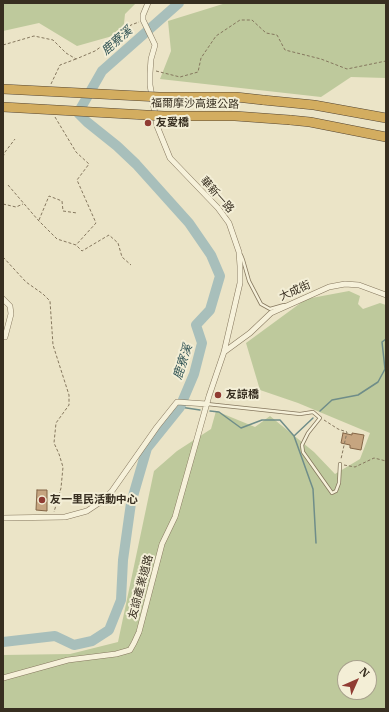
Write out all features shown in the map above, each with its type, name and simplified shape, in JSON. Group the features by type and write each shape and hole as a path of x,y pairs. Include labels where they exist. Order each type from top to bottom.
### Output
{"highway":[{"name":"福爾摩沙高速公路","path":"3,89 160,97 236,97 314,105 386,118"},
{"name":"福爾摩沙高速公路","path":"3,107 164,116 235,116 290,120 310,122 386,137"}],"street":[{"path":"143,20 143,15 148,3"},
{"name":"華新一路","path":"143,20 155,45 151,59 150,85 156,122 170,158 218,208 229,223 239,252 240,283 224,352 207,404"},
{"name":"大成街","path":"224,352 250,333 271,313 329,287 345,284 358,285 386,295"},
{"path":"3,299 10,306 11,314 4,337"},
{"path":"3,518 64,517 81,513 102,502 112,491 161,421 177,402 207,404"},
{"name":"友諒產業道路","path":"3,678 68,660 116,654 130,650 139,632 162,544 175,517 207,404"}],"lane":[{"path":"239,252 244,260 250,281 261,304 270,309 300,301"},
{"path":"207,404 300,414 313,412 320,418 308,433 302,445 303,452 332,493 336,491 339,484 340,464"}],"path":[{"path":"51,85 60,65 95,51 131,25 143,20"},
{"path":"150,74 157,71 180,77 198,72 201,58 216,36 240,20 252,20 266,32 277,35 285,50 321,59 347,69 386,61"},
{"path":"3,45 34,36 40,37 53,40 66,53 76,59"},
{"path":"54,113 56,120 76,152 89,164 77,180 96,223 76,245"},
{"path":"3,157 15,139"},
{"path":"8,185 38,220 57,239 76,245 82,252 109,235 118,243 122,257 131,264"},
{"path":"38,220 49,196 62,201 63,211 77,213"},
{"path":"3,204 16,207 24,203"},
{"path":"3,257 26,282 50,301 54,345 69,395 69,405 56,423 54,443 60,454 62,467 61,488 53,518"},
{"path":"320,418 338,429 347,432 340,464 355,468 374,458 386,461"}],"green space":[{"path":"3,3 136,3 125,14 123,33 77,46 39,23 3,31"},
{"path":"226,3 386,3 386,78 351,77 321,97 160,79 171,51 168,21"},
{"path":"349,291 360,296 358,304 363,309 380,303 386,305 386,709 3,709 3,655 70,654 118,642 154,471 177,451 211,429 216,411 255,427 270,416 314,452 335,474 360,459 370,433 298,403 260,390 246,343 306,299"}],"building":[{"path":"343,433 364,435 361,450 350,448 350,445 341,443"},
{"name":"友一里民活動中心","path":"37,490 47,490 47,511 36,510"}],"waterway":[{"name":"鹿寮溪","path":"3,642 55,636 74,645 92,641 109,630 121,600 123,560 131,503 147,448 180,407 194,374 202,343 196,325 210,310 220,276 211,255 189,223 136,164 78,113 102,71 179,3"},
{"path":"320,411 332,400 358,395 378,382 385,369 382,342 386,339"},
{"path":"180,407 200,410"},
{"path":"210,411 219,412 241,428 262,420 280,420 294,436 313,418"},
{"path":"294,436 313,489 316,543"}],"place":[{"name":"友愛橋","path":"148,123"},
{"name":"友諒橋","path":"218,395"},
{"name":"友一里民活動中心","path":"42,500"}]}
